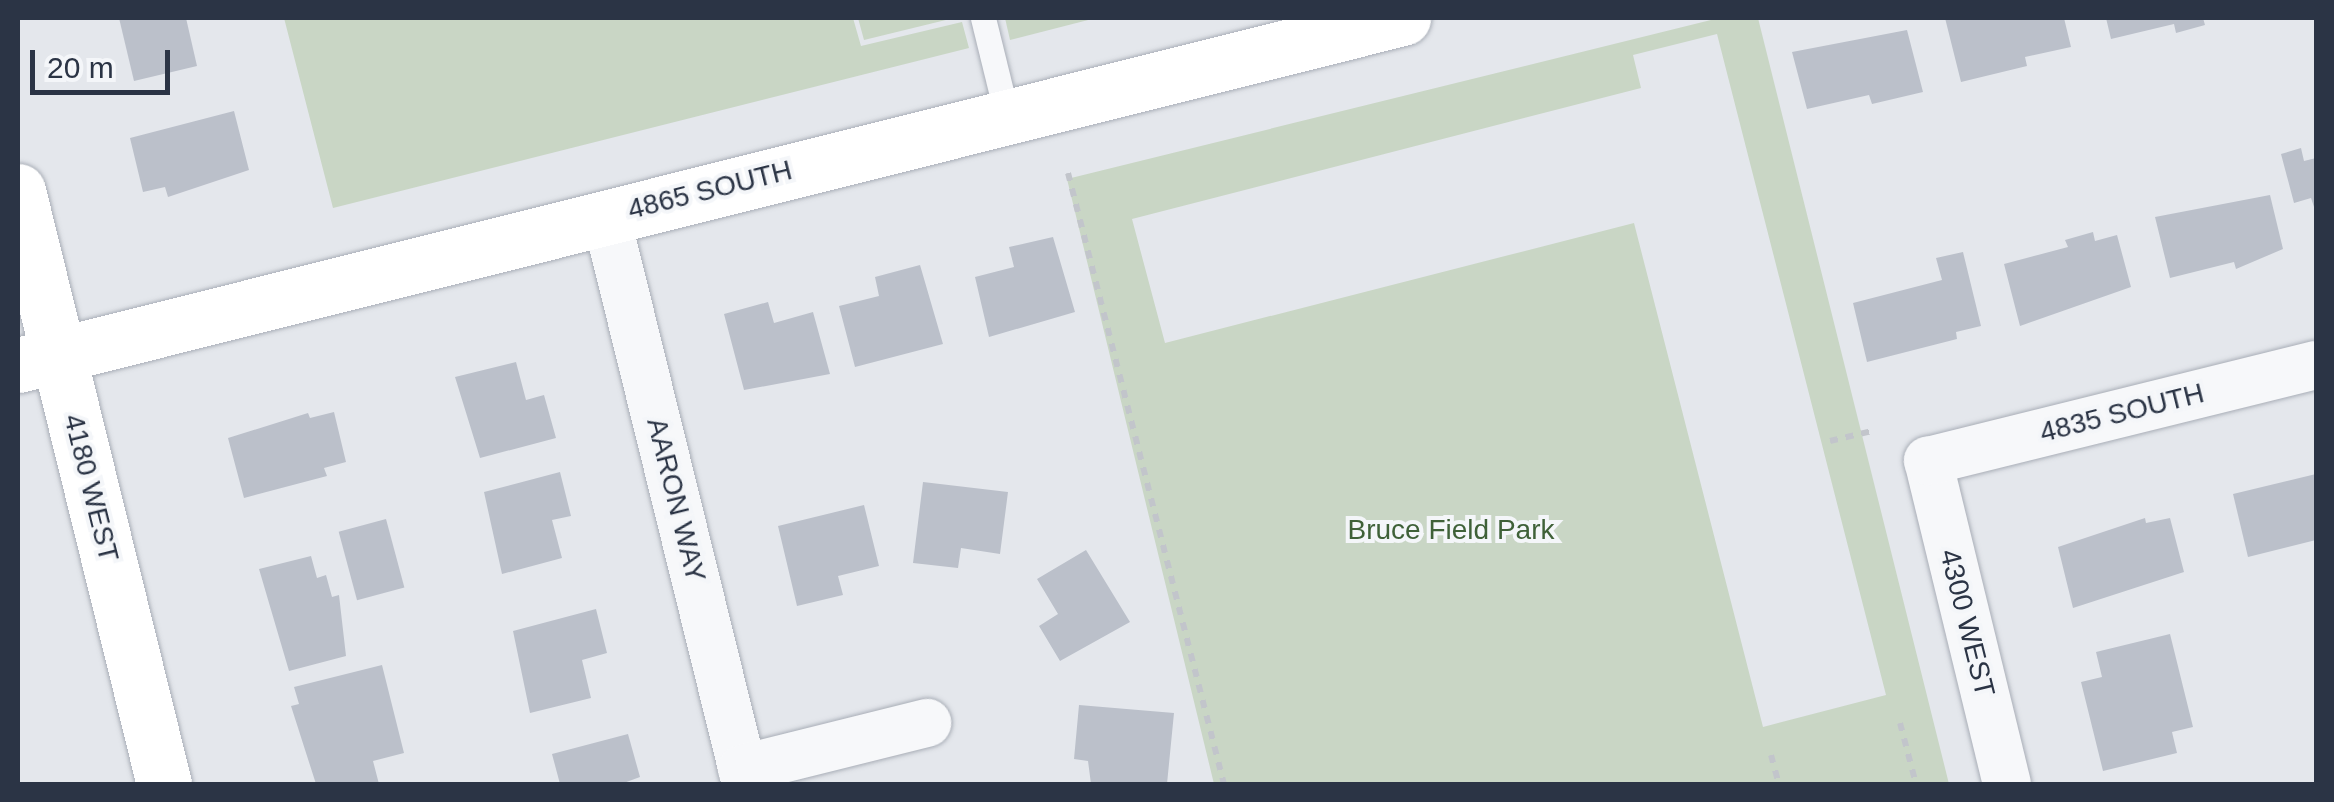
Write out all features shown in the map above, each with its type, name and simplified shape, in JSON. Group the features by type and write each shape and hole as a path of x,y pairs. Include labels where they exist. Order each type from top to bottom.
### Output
{"street":[{"name":"4865 SOUTH","path":"38,360 1007,116 1329,26 1403,18"},
{"name":"4180 WEST","path":"18,191 38,360 164,784"},
{"name":"AARON WAY","path":"606,216 744,777"},
{"name":"4835 SOUTH","path":"1928,461 2316,365"},
{"name":"4300 WEST","path":"1928,461 2007,784"},
{"path":"744,777 928,724"}],"lane":[{"path":"983,18 1007,116"}],"path":[{"path":"1068,173 1224,784"},
{"path":"1830,441 1876,430"},
{"path":"1900,723 1916,784"},
{"path":"1771,755 1778,784"}],"green space":[{"path":"284,18 853,18 861,46 962,22 969,48 333,208"},
{"path":"858,18 954,18 864,40"},
{"path":"1005,18 1096,18 1010,40"},
{"name":"Bruce Field Park","path":"1719,18 1758,18 1949,784 1214,784 1067,179","holes":["1717,34 1886,695 1763,727 1634,223 1165,343 1132,219 1641,88 1633,55"]}],"building":[{"path":"119,18 186,18 197,66 134,81"},
{"path":"1945,18 2064,18 2071,47 2025,57 2027,66 1961,82"},
{"path":"2106,18 2203,18 2205,25 2176,33 2174,24 2111,39"},
{"path":"1907,30 1923,92 1872,104 1869,95 1807,109 1792,52"},
{"path":"234,111 249,170 168,197 165,187 143,192 130,138"},
{"path":"2301,148 2304,161 2316,158 2316,213 2311,198 2294,203 2281,154"},
{"path":"2270,195 2283,249 2236,269 2234,262 2170,278 2155,217"},
{"path":"2093,232 2095,241 2117,235 2131,287 2020,326 2004,264 2068,247 2065,240"},
{"path":"1053,237 1075,312 989,337 975,277 1014,267 1009,247"},
{"path":"1963,252 1981,326 1956,332 1957,339 1867,362 1853,303 1942,280 1936,258"},
{"path":"920,265 943,344 855,367 839,306 879,296 875,277"},
{"path":"768,302 774,323 813,312 830,374 744,390 724,314"},
{"path":"516,362 526,400 544,395 556,438 480,458 455,377"},
{"path":"334,412 346,462 324,468 327,476 244,498 228,438 308,413 310,418"},
{"path":"560,472 571,516 552,520 562,558 502,574 484,492"},
{"path":"2316,474 2316,540 2248,557 2233,494"},
{"path":"923,482 1008,492 1000,554 961,548 958,568 913,563"},
{"path":"864,505 879,566 838,576 843,595 797,606 778,526"},
{"path":"2145,518 2146,523 2170,518 2184,572 2073,608 2058,547"},
{"path":"386,519 404,588 357,600 339,532"},
{"path":"1086,550 1130,622 1060,661 1039,626 1058,614 1037,579"},
{"path":"311,556 317,578 326,575 332,597 339,595 346,656 289,671 259,569"},
{"path":"596,609 607,653 582,660 591,698 530,713 513,631"},
{"path":"2170,634 2193,727 2172,732 2177,753 2103,771 2081,682 2102,677 2096,652"},
{"path":"382,665 404,753 373,761 379,784 316,784 291,706 299,704 294,687"},
{"path":"1079,705 1174,713 1167,784 1091,784 1088,761 1074,759"},
{"path":"628,734 640,777 621,784 560,784 552,754"}]}
